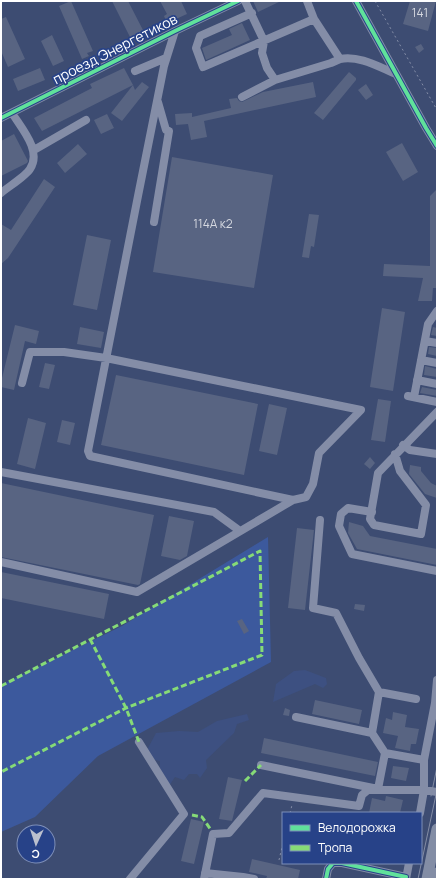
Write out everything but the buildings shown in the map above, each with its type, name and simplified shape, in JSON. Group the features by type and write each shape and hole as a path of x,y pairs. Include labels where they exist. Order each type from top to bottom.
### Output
{"main road":[{"path":"427,879 437,829"},
{"path":"436,879 437,872"}],"street":[{"name":"проезд Энергетиков","path":"1,118 238,1"},
{"path":"245,1 264,41 262,53 267,68 275,80"},
{"path":"307,1 314,19 340,59"},
{"path":"356,1 437,146"},
{"path":"252,13 200,36 196,48 204,67 314,19"},
{"path":"175,31 166,58 88,451 90,456 293,500"},
{"path":"242,97 275,80 349,57 396,74"},
{"path":"135,71 166,58"},
{"path":"154,222 169,131 166,130 158,101"},
{"path":"1,193 30,170 35,160 34,150 12,113"},
{"path":"34,150 86,120"},
{"path":"437,311 425,341 417,380 411,397 437,402"},
{"path":"425,341 437,343"},
{"path":"1,562 137,592 293,500 306,497 313,484 318,453 361,410 106,358 64,352 30,352 22,383"},
{"path":"421,360 437,363"},
{"path":"417,380 437,384"},
{"path":"396,454 400,471 426,505 421,534 374,525 370,519 378,473 404,445 437,412"},
{"path":"404,445 410,450 437,454"},
{"path":"1,472 214,512 240,531"},
{"path":"372,512 348,508 341,514 339,526 352,554 437,571"},
{"path":"320,520 313,608 336,613 359,658 379,692 372,733 385,753 378,789"},
{"path":"420,812 424,790 424,760 435,703 437,680"},
{"path":"379,692 416,699"},
{"path":"296,717 372,733"},
{"path":"130,879 184,814 139,742"},
{"path":"385,753 424,760"},
{"path":"262,765 378,789"},
{"path":"254,879 243,877 205,876 213,834 229,833 263,793 358,810 362,795 368,790 424,790 437,792"},
{"path":"326,879 328,869 332,864"},
{"path":"348,864 406,878 409,864"}],"path":[{"path":"375,1 437,110"},
{"path":"279,860 282,847"}],"shaded area":[{"path":"268,537 271,662 98,756 35,817 16,824 16,825 1,832 1,685 122,626"},
{"path":"305,670 326,678 327,684 323,688 315,684 273,702 276,684 294,671"},
{"path":"247,714 249,720 237,724 234,733 206,760 207,768 200,778 197,774 189,774 184,780 175,777 169,786 160,770 160,761 152,759 147,750 156,733 179,731 198,732 217,721"}],"tram line":[{"path":"431,796 437,767"},
{"path":"422,860 437,790"},
{"path":"418,879 421,864"}],"marked path":[{"path":"1,686 260,551 262,655 126,708 1,772"},
{"path":"90,639 126,708 139,742"},
{"path":"245,781 261,765"},
{"path":"192,815 202,817 211,830"}],"cycle path":[{"path":"1,118 238,1"},
{"path":"356,1 437,146"},
{"path":"326,879 328,869 332,864"},
{"path":"347,864 406,877"}]}
